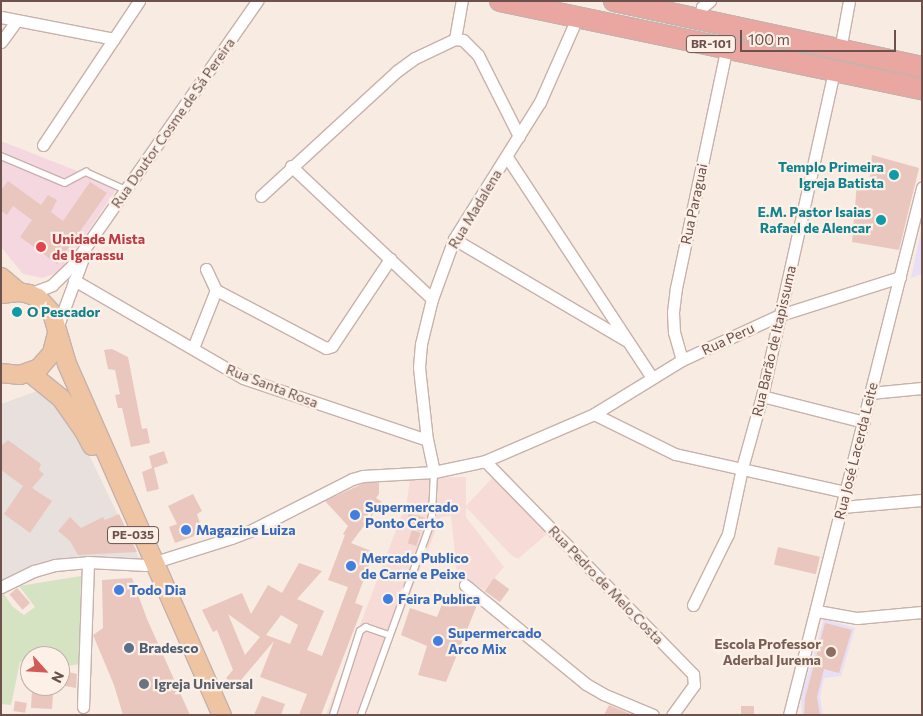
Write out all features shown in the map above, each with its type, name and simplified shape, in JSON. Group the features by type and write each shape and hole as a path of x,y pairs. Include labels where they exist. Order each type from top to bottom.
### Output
{"highway":[{"name":"BR-101","path":"500,1 922,89"},
{"name":"BR-101","path":"621,2 702,8 840,50 922,67"}],"main road":[{"name":"PE-035","path":"2,282 46,305 52,313 81,397 211,715"},
{"path":"1,374 15,376 30,373 39,368 52,353 57,330"},
{"name":"PE-035","path":"30,373 61,398 84,431 150,563 222,715"}],"street":[{"path":"43,145 139,1"},
{"name":"Rua Doutor Cosme de Sá Pereira","path":"88,244 257,1"},
{"path":"455,39 462,1"},
{"path":"840,50 849,1"},
{"path":"621,2 622,27"},
{"path":"1,17 114,39"},
{"name":"Rua Madalena","path":"434,472 427,440 419,367 421,344 432,299 454,239 540,102 576,18"},
{"path":"1,42 16,21"},
{"path":"260,196 397,71 416,58 455,39 463,40 478,54 519,136"},
{"name":"Rua Paraguai","path":"682,360 674,332 673,312 676,288 727,47"},
{"name":"Rua Barão de Itapissuma","path":"693,605 728,534 742,468 762,396 834,70"},
{"path":"507,157 652,378"},
{"path":"291,166 432,299"},
{"name":"Rua José Lacerda Leite","path":"789,715 817,611 922,188"},
{"path":"454,239 630,343"},
{"path":"57,330 88,244"},
{"path":"24,293 52,285 64,276 88,244"},
{"path":"206,269 216,290 329,348 390,259"},
{"name":"Rua Peru","path":"150,563 232,538 254,529 352,479 363,476 434,472 485,460 594,414 682,360 780,315 900,276"},
{"name":"Rua Santa Rosa","path":"74,280 243,378 427,440"},
{"path":"192,348 216,290"},
{"path":"870,393 922,388"},
{"path":"762,396 864,422"},
{"path":"594,414 648,443 674,454 845,492"},
{"name":"Rua Pedro de Melo Costa","path":"485,460 693,674 694,685 672,715"},
{"path":"842,507 922,500"},
{"path":"1,587 34,571 55,565 88,562 150,563"},
{"path":"83,708 88,562"},
{"path":"465,585 586,684 602,694 653,715"},
{"path":"817,611 858,618 922,612"}],"lane":[{"path":"1,156 65,183 86,172 126,190"},
{"path":"361,715 432,515 434,472"},
{"path":"333,715 360,631 366,627 390,635"}],"shaded area":[{"path":"1,141 118,187 60,272 42,278 23,274 1,247"},
{"path":"922,226 922,274 911,278"},
{"path":"40,390 60,409 86,449 141,562 65,560 1,583 1,404"},
{"name":"Feira Publica","path":"466,477 466,506 493,477 548,533 518,559 511,555 466,507 466,517 504,567 484,590 457,573 451,516 441,517 362,715 326,715 407,501 410,478"},
{"name":"Escola Professor Aderbal Jurema","path":"824,619 855,628 841,676 824,678 820,697 823,715 802,715 801,697"}],"green space":[{"path":"81,576 80,664 70,666 70,646 20,646 20,662 11,705 1,704 1,590 13,607 24,615 35,607 19,586"}],"building":[{"name":"E.M. Pastor Isaias Rafael de Alencar","path":"872,155 919,168 899,250 852,242 857,183 869,186"},
{"path":"8,181 41,205 48,195 57,200 51,212 63,221 90,182 107,193 57,264 20,237 32,220 13,206 7,215 1,211 1,190"},
{"path":"112,349 128,357 142,429 147,428 150,443 131,447 122,408 118,408 115,395 120,394 115,370 108,369 104,350"},
{"path":"8,440 41,464 39,470 44,474 32,488 52,501 30,533 4,514 23,486 1,470 1,446"},
{"path":"164,451 168,463 154,468 159,489 147,492 142,472 152,468 149,456"},
{"path":"364,483 379,483 379,494 376,498 382,502 351,543 374,552 355,603 363,606 321,715 299,715 307,694 260,677 274,641 236,686 226,678 233,670 217,630 213,632 202,610 242,593 251,614 268,585 282,593 299,563 322,571 297,599 324,611 307,650 322,656 348,587 328,580 345,535 343,534 348,526 325,501","holes":["228,614 260,637 245,655","281,615 298,625 290,644 266,635"]},
{"path":"193,494 202,511 197,514 203,533 175,543 169,527 177,524 168,506"},
{"path":"409,513 425,518 421,531 405,526"},
{"path":"119,514 137,552 78,555 70,541 58,531 70,517 81,528 103,517 105,520"},
{"path":"412,530 421,533 416,546 408,543"},
{"path":"778,547 820,557 816,574 774,565"},
{"path":"132,578 147,619 190,715 123,715 114,685 93,635 103,628 102,580"},
{"path":"494,578 509,589 500,602 485,591"},
{"path":"17,588 30,603 23,610 9,595"},
{"name":"Supermercado Arco Mix","path":"446,594 477,605 446,682 418,675 427,646 401,635 410,608 437,617"},
{"name":"Escola Professor Aderbal Jurema","path":"825,623 852,630 839,673 824,669 817,697 820,715 804,715 805,698"},
{"path":"70,672 77,674 76,688 70,687"},
{"path":"32,696 53,696 52,709 31,708"},
{"path":"262,696 285,704 281,715 254,715"},
{"path":"15,701 27,703 25,713 13,711"},
{"path":"609,705 633,715 604,715"},
{"path":"741,706 754,706 754,715 741,715"}],"place":[{"name":"Templo Primeira Igreja Batista","path":"894,175"},
{"name":"E.M. Pastor Isaias Rafael de Alencar","path":"881,220"},
{"name":"Unidade Mista de Igarassu","path":"41,247"},
{"name":"O Pescador","path":"17,312"},
{"name":"Supermercado Ponto Certo","path":"355,515"},
{"name":"Magazine Luiza","path":"186,530"},
{"name":"Mercado Publico de Carne e Peixe","path":"351,566"},
{"name":"Todo Dia","path":"119,590"},
{"name":"Feira Publica","path":"388,599"},
{"name":"Supermercado Arco Mix","path":"438,641"},
{"name":"Bradesco","path":"129,648"},
{"name":"Escola Professor Aderbal Jurema","path":"831,652"},
{"name":"Igreja Universal","path":"144,684"}]}
